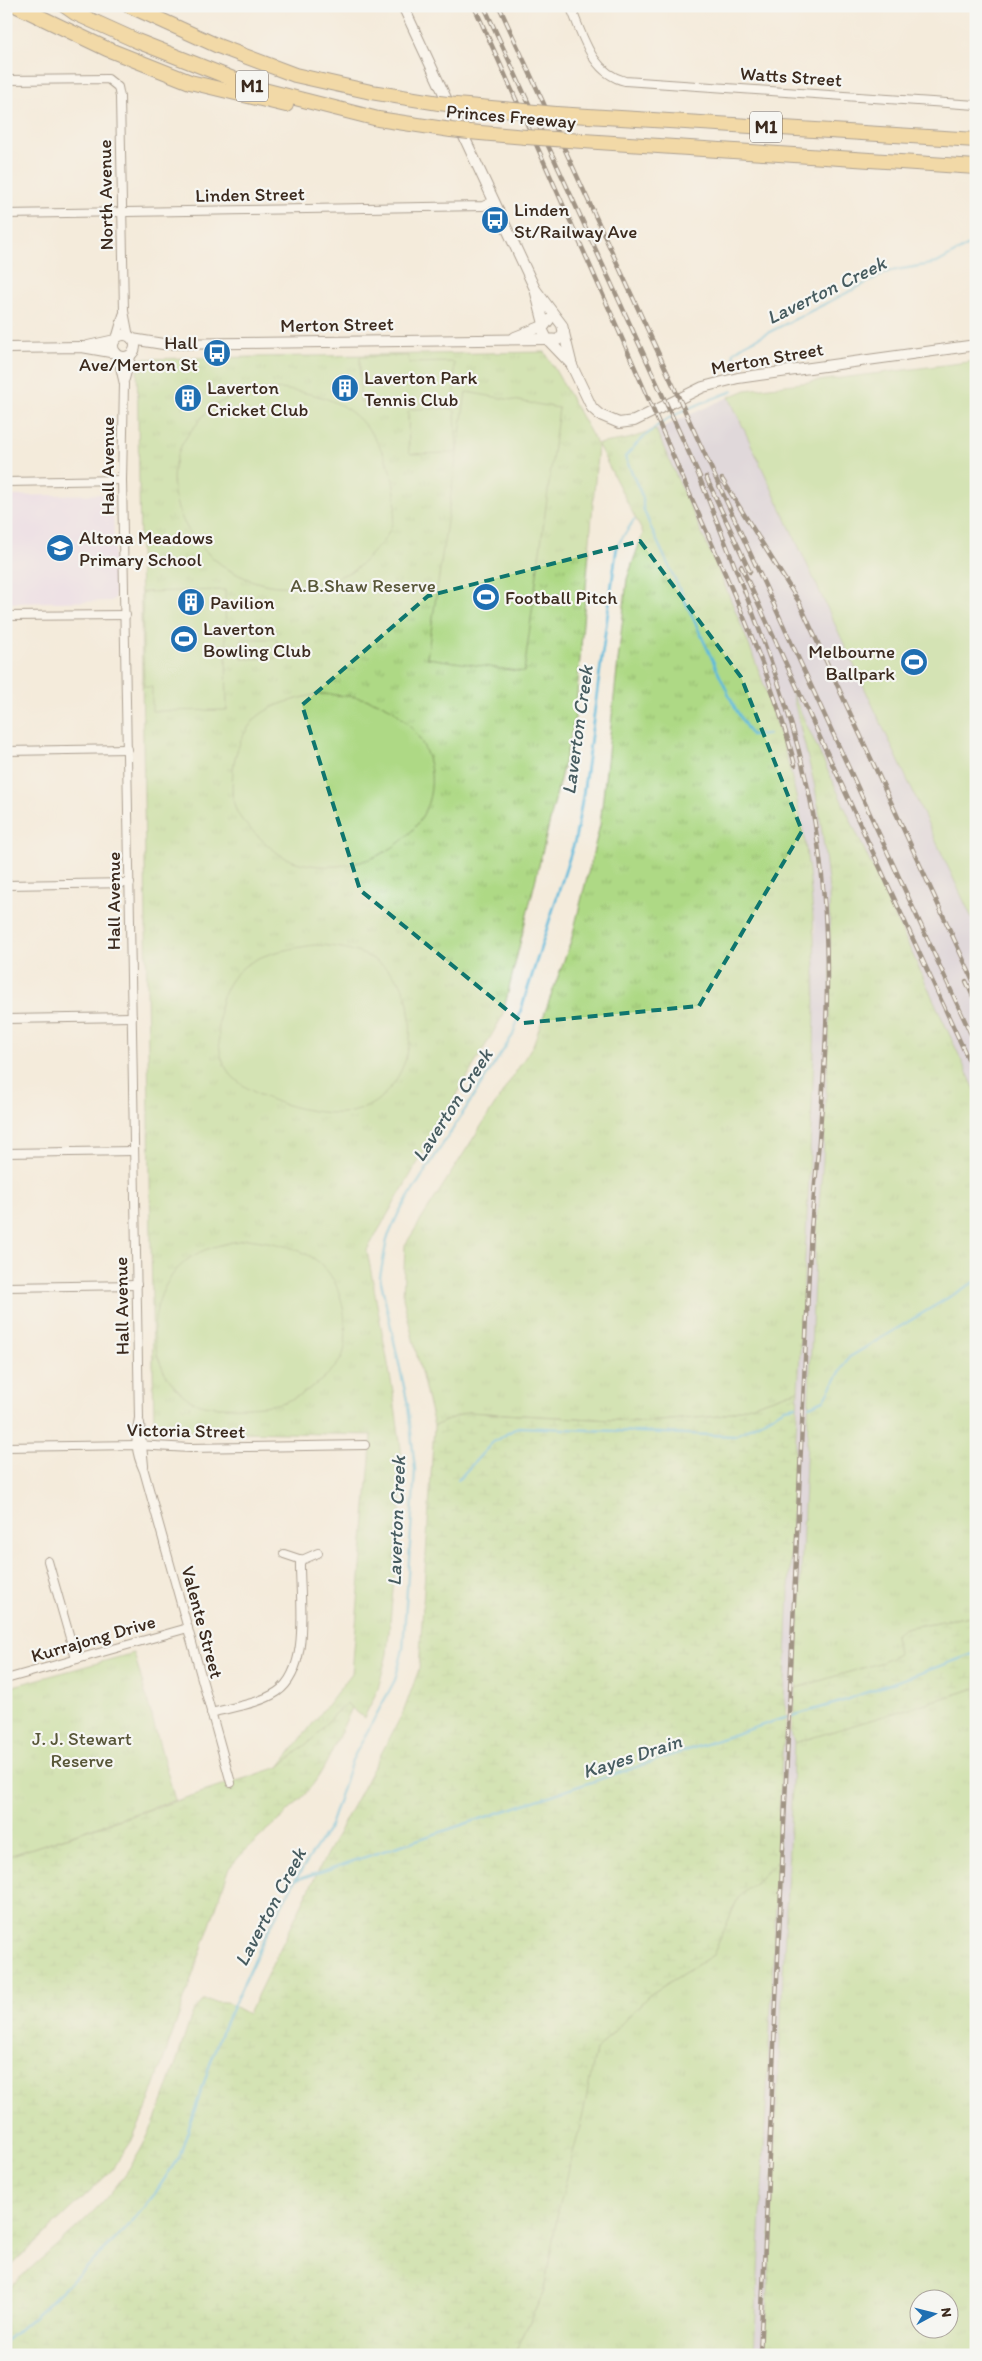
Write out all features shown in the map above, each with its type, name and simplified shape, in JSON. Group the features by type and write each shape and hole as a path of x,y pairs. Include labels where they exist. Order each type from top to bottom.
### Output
{"highway":[{"path":"16,6 107,49 190,82 299,108 339,111"},
{"name":"Princes Freeway","path":"65,6 75,13 247,85 339,111 378,119 451,130 526,137 976,167"},
{"name":"Princes Freeway","path":"130,6 168,25 279,69 351,88 438,103 556,114 976,140"},
{"path":"150,6 261,56 351,88"}],"street":[{"path":"403,6 535,289 562,327"},
{"name":"Watts Street","path":"570,6 596,62 605,73 618,79 638,82 976,105"},
{"name":"North Avenue","path":"6,80 103,78 113,80 118,87 120,96 124,311 131,338"},
{"name":"Linden Street","path":"6,214 483,206 494,201"},
{"path":"535,289 544,325 543,335 547,340 558,340 562,327"},
{"name":"North Avenue","path":"116,340 124,311"},
{"path":"544,325 553,320 562,327"},
{"name":"Merton Street","path":"512,339 544,325"},
{"name":"Merton Street","path":"562,327 572,366 592,408 600,415 619,423 634,421 704,387 738,378 976,345"},
{"path":"6,348 82,347 116,340 124,335 131,338 135,347 133,353 127,357 82,347"},
{"name":"Merton Street","path":"131,338 163,344 547,340 572,366"},
{"path":"116,340 114,348 117,354"},
{"name":"Merton Street","path":"133,353 163,344"},
{"name":"Hall Avenue","path":"124,384 133,353"},
{"name":"Hall Avenue","path":"117,354 124,384 122,480 126,614 140,1445"},
{"path":"6,482 122,480"},
{"path":"6,616 126,614"},
{"path":"6,751 128,749"},
{"path":"6,885 130,883"},
{"path":"6,1019 132,1017"},
{"path":"6,1153 134,1151"},
{"path":"6,1287 137,1285"},
{"name":"Victoria Street","path":"6,1447 140,1445 190,1448 366,1445"},
{"name":"Valente Street","path":"140,1445 137,1455 144,1471 231,1783"},
{"path":"284,1554 307,1559 318,1553"},
{"path":"211,1713 266,1697 278,1691 290,1679 300,1650 300,1559"},
{"path":"48,1561 76,1659"},
{"name":"Kurrajong Drive","path":"6,1679 188,1628"}],"highlighted area":[{"path":"640,541 741,677 802,831 699,1006 523,1023 360,890 302,705 428,596"}],"shaded area":[{"path":"729,397 976,927 976,1092 794,697 815,787 823,838 829,889 831,982 823,1161 816,1236 796,1688 792,1708 787,1709 784,1701 815,1029 815,928 797,798 773,709 755,659 656,430"},
{"name":"Altona Meadows Primary School","path":"109,494 113,498 115,598 111,601 6,603 6,496"},
{"path":"791,1731 794,1743 765,2355 754,2355 781,1785 784,1738 786,1733"}],"green space":[{"name":"A.B.Shaw Reserve","path":"545,352 597,444 628,439 656,430 716,565 753,656 770,702 796,796 804,835 813,912 815,990 812,1107 798,1390 720,1416 647,1422 467,1412 434,1426 403,1298 405,1245 533,1045 571,941 600,825 627,579 643,533 598,445 575,718 502,1017 367,1250 393,1391 404,1470 387,1654 378,1689 364,1718 347,1704 333,1715 316,1736 279,1767 352,1673 372,1435 154,1430 137,359"},
{"path":"408,356 409,363 454,362 455,404 360,402 360,357"},
{"name":"Melbourne Ballpark","path":"976,361 976,927 729,397 746,390"},
{"path":"281,389 311,394 331,400 349,410 369,430 379,445 393,481 394,517 388,534 377,548 352,571 342,576 309,585 275,586 264,584 239,575 216,561 197,542 183,520 175,496 174,472 181,447 208,411 215,405 231,398"},
{"path":"466,392 559,408 524,672 427,658"},
{"path":"452,408 455,411 457,450 454,453 411,454 409,452 408,412 411,409"},
{"name":"Laverton Bowling Club","path":"225,590 227,710 152,711 152,687 144,687 142,592"},
{"path":"241,639 277,639 277,658 242,659"},
{"path":"792,693 976,1092 976,1615 905,1628 895,1635 899,1654 883,1662 796,1688 816,1236 823,1161 831,982 829,889 823,838 815,787"},
{"path":"317,694 364,699 390,708 399,715 422,742 431,769 430,797 418,823 407,836 393,847 378,855 345,865 310,865 284,857 247,826 239,816 232,791 235,757 240,742 252,722 270,708"},
{"path":"314,945 338,947 370,958 389,971 398,980 403,987 407,999 410,1029 409,1046 405,1062 388,1091 375,1102 360,1110 328,1113 292,1107 273,1101 240,1083 229,1072 222,1059 219,1038 220,1011 225,991 232,978 245,966 263,956 283,950"},
{"path":"247,1239 286,1246 315,1260 326,1270 335,1283 345,1322 346,1332 342,1358 334,1368 307,1391 284,1402 265,1406 239,1407 202,1405 190,1400 179,1391 167,1376 155,1345 156,1311 161,1295 169,1280 193,1256 220,1245"},
{"path":"798,1390 784,1701 786,1721 782,1755 778,1861 738,1898 713,1955 649,1995 596,2050 583,2114 557,2216 544,2291 514,2355 6,2355 6,2291 88,2217 117,2185 130,2167 141,2150 158,2112 193,2012 203,2001 226,2002 248,2014 322,1863 403,1713 419,1669 434,1426 467,1412 647,1422 720,1416"},
{"path":"976,1615 976,1688 794,1743 791,1731 796,1688 883,1662 898,1654 895,1634 905,1628"},
{"name":"J. J. Stewart Reserve","path":"134,1653 175,1800 6,1857 6,1688"},
{"path":"976,1688 976,2355 765,2355 794,1743"},
{"path":"347,1704 352,1708 329,1757 314,1783 295,1805 230,1867 146,2110 131,2142 111,2171 6,2271 6,1857 279,1767 316,1736 333,1715"},
{"path":"778,1861 754,2355 514,2355 544,2291 557,2216 596,2050 649,1995 713,1955 738,1898"}],"waterway":[{"name":"Laverton Creek","path":"733,370 734,352 744,345 890,271 937,263 976,241"},
{"path":"733,391 674,415 637,443 625,457 643,498 643,508 651,528 735,708 751,735 769,734"},
{"name":"Laverton Creek","path":"6,2341 125,2230 154,2195 180,2155 219,2037 265,1937 295,1880 330,1826 352,1760 395,1680 403,1649 415,1470 408,1405 380,1277 387,1239 399,1212 513,1035 575,840 583,795 617,546 634,520"},
{"path":"809,1406 824,1400 848,1358 976,1281"},
{"path":"458,1480 493,1442 518,1427 735,1436 785,1408 796,1406"},
{"name":"Kayes Drain","path":"296,1880 778,1720 837,1703 976,1653"}],"railway":[{"path":"474,6 744,617 772,690 795,765"},
{"path":"484,6 700,477"},
{"path":"499,6 976,1045"},
{"path":"697,471 768,654 798,748 810,796 818,844 827,946 827,1014 820,1132 810,1248 760,2355"},
{"path":"706,477 750,572"},
{"path":"722,479 799,602 976,987"},
{"path":"741,566 976,1076"},
{"path":"966,981 976,1003"}],"place":[{"name":"Linden St/Railway Ave","path":"495,220"},
{"name":"Hall Ave/Merton St","path":"217,353"},
{"name":"Laverton Park Tennis Club","path":"345,388"},
{"name":"Laverton Cricket Club","path":"188,398"},
{"name":"Altona Meadows Primary School","path":"60,548"},
{"name":"Football Pitch","path":"486,597"},
{"name":"Pavilion","path":"191,602"},
{"name":"Laverton Bowling Club","path":"184,639"},
{"name":"Melbourne Ballpark","path":"914,662"}]}
